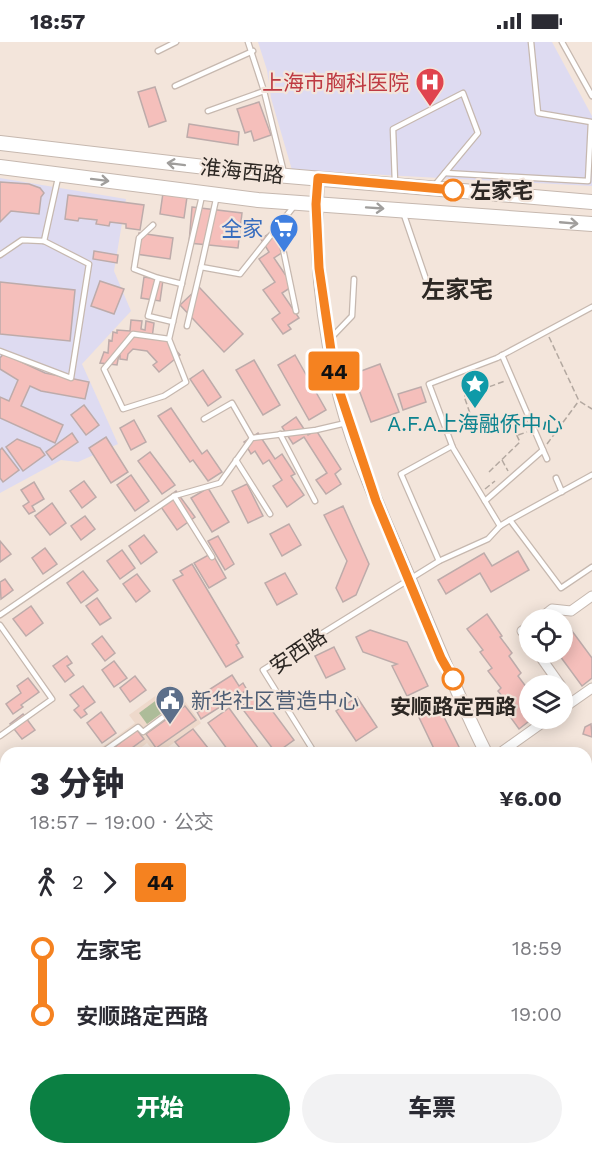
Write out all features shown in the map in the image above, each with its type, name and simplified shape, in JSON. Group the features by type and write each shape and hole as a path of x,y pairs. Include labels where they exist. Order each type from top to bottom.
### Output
{"main road":[{"name":"淮海西路","path":"0,143 285,176 592,202"},
{"name":"淮海西路","path":"0,167 217,195 592,224"}],"street":[{"path":"318,178 316,204 319,268 335,378 376,501 441,658 483,747"},
{"path":"573,610 592,596"},
{"path":"573,701 592,688"},
{"path":"509,747 534,729"}],"lane":[{"path":"158,51 176,42"},
{"path":"248,42 253,51 285,176"},
{"path":"445,173 588,181 591,122 537,113 531,42"},
{"path":"562,42 592,96"},
{"path":"175,86 253,51"},
{"path":"208,111 264,91"},
{"path":"395,185 393,129 464,93 478,133 432,189"},
{"path":"44,241 59,175"},
{"path":"169,339 133,334 104,369 123,409 164,396 186,382 169,339 203,193"},
{"path":"187,326 217,195"},
{"path":"201,267 240,274 297,202"},
{"path":"402,209 431,294"},
{"path":"153,225 140,238 134,269 182,284"},
{"path":"278,225 296,311"},
{"path":"0,255 22,240 44,241 89,264 71,378 0,351"},
{"path":"158,278 148,316 173,322"},
{"path":"329,340 352,316 354,279"},
{"path":"500,526 452,446 429,384 502,355 592,307"},
{"path":"502,355 547,459"},
{"path":"204,418 232,403 252,438"},
{"path":"0,615 174,496 220,483 252,438 316,430 348,422"},
{"path":"280,434 315,501"},
{"path":"439,561 401,474 452,446"},
{"path":"485,501 543,450"},
{"path":"236,460 270,514"},
{"path":"410,580 439,561 488,539 500,526 592,475"},
{"path":"555,478 562,492"},
{"path":"174,496 212,557"},
{"path":"510,520 561,588 592,567"},
{"name":"安西路","path":"311,747 263,670 410,580"},
{"path":"0,625 52,699 0,736"},
{"path":"110,747 138,727 143,732 181,704"}],"path":[{"path":"547,331 579,401 592,409"},
{"path":"489,472 520,442 509,419 474,424 464,396 512,378"},
{"path":"543,450 579,401"},
{"path":"517,436 534,429"},
{"path":"480,493 509,471 502,459"}],"shaded area":[{"name":"上海市胸科医院","path":"258,42 552,42 592,116 592,186 292,170 271,98 267,70"},
{"path":"0,178 126,199 114,271 131,311 82,364 118,444 78,462 61,460 0,493"},
{"path":"172,684 201,723 168,747 151,747 147,743 142,747 102,747 135,723 129,715"}],"green space":[{"path":"166,693 174,704 147,724 139,713"}],"building":[{"path":"155,87 166,121 149,127 138,92"},
{"path":"259,102 271,135 254,141 251,131 245,133 237,109"},
{"path":"189,124 239,132 238,145 187,137"},
{"path":"0,182 29,184 40,188 44,193 41,197 39,214 11,211 0,222"},
{"path":"163,193 187,197 184,218 160,214"},
{"path":"68,195 144,205 140,230 126,228 126,224 110,222 109,226 96,224 97,220 65,219"},
{"path":"192,207 242,213 238,248 189,243"},
{"path":"273,231 286,250 274,258 293,286 282,293 299,318 288,325 291,329 283,334 272,319 280,313 263,290 275,282 259,259 269,252 261,239"},
{"path":"139,233 173,238 170,259 136,254"},
{"path":"94,251 118,255 117,263 93,259"},
{"path":"144,277 163,280 160,301 141,298"},
{"path":"100,281 124,289 114,314 91,306"},
{"path":"0,282 75,290 70,341 0,334"},
{"path":"199,287 243,334 224,352 180,305"},
{"path":"131,320 142,321 141,329 145,330 146,321 154,323 152,338 164,337 180,355 159,372 153,365 157,362 147,351 133,349 128,354 127,360 120,359 119,354 117,365 100,363 104,352 108,353 109,340 112,341 113,332 130,331"},
{"path":"5,352 45,373 89,382 85,399 41,391 30,386 21,406 63,425 55,443 0,418 0,397 9,401 18,380 0,369 0,358"},
{"path":"295,355 326,410 309,420 278,365"},
{"path":"254,360 280,405 263,415 236,370"},
{"path":"380,364 399,412 371,422 353,374"},
{"path":"203,370 221,397 208,406 190,379"},
{"path":"421,387 426,402 403,410 398,394"},
{"path":"84,405 99,425 86,435 71,415"},
{"path":"171,408 202,454 207,450 222,472 208,481 193,460 190,462 158,416"},
{"path":"296,417 308,435 316,430 341,469 335,474 341,484 326,494 316,480 327,473 304,437 293,444 282,427"},
{"path":"134,420 146,442 131,450 120,428"},
{"path":"72,433 78,442 52,460 46,452"},
{"path":"258,433 275,459 282,454 295,474 291,476 304,495 287,507 273,486 282,480 269,460 263,464 255,451 251,454 244,442"},
{"path":"106,437 128,472 111,483 89,448"},
{"path":"17,439 40,448 45,455 23,471 6,447"},
{"path":"2,448 19,470 3,482 0,478 0,450"},
{"path":"150,452 175,485 162,494 138,461"},
{"path":"131,475 149,501 135,511 117,485"},
{"path":"84,481 96,497 82,508 70,491"},
{"path":"34,482 44,499 32,506 35,511 29,514 23,506 29,502 21,490"},
{"path":"247,484 263,516 248,523 232,491"},
{"path":"208,488 229,522 212,532 191,498"},
{"path":"176,491 195,517 177,530 159,504"},
{"path":"52,503 66,523 50,535 35,516"},
{"path":"343,506 369,564 356,595 343,602 336,588 347,561 324,515"},
{"path":"85,516 95,529 81,540 71,526"},
{"path":"289,524 301,545 282,556 270,534"},
{"path":"144,535 157,552 141,564 129,546"},
{"path":"218,536 234,564 225,570 208,541"},
{"path":"0,541 11,554 0,562"},
{"path":"45,548 57,564 43,574 32,558"},
{"path":"122,550 135,568 120,579 107,561"},
{"path":"518,551 529,570 491,592 480,573 446,594 438,580 484,553 492,566"},
{"path":"212,553 226,578 209,588 194,563"},
{"path":"192,564 239,643 236,645 243,657 226,667 173,580 183,575 180,571"},
{"path":"83,571 98,590 81,603 67,583"},
{"path":"285,573 297,594 277,605 265,583"},
{"path":"137,574 150,591 136,602 123,584"},
{"path":"5,579 13,590 1,599 0,582"},
{"path":"97,598 111,618 100,625 86,606"},
{"path":"31,606 43,623 26,636 13,619"},
{"path":"487,614 512,653 509,656 521,673 518,676 519,729 506,711 511,707 498,691 501,688 488,671 492,668 480,652 483,650 467,629"},
{"path":"370,630 407,642 428,686 407,696 392,666 397,664 363,652 356,637"},
{"path":"573,632 592,658 592,678 582,686 565,663 573,663"},
{"path":"102,636 115,653 105,661 92,644"},
{"path":"334,647 345,669 326,678 315,656"},
{"path":"67,656 72,663 67,666 74,675 65,682 53,666"},
{"path":"114,661 127,678 114,687 102,670"},
{"path":"232,675 239,686 243,683 247,690 201,719 197,712 200,711 193,700"},
{"path":"135,676 146,690 130,702 120,688"},
{"path":"28,678 39,692 13,714 6,704 21,693 17,686"},
{"path":"83,686 95,702 84,710 87,714 81,718 74,710 79,706 70,695"},
{"path":"259,693 294,740 284,747 271,747 241,707"},
{"path":"357,697 377,727 356,741 336,711"},
{"path":"435,699 459,747 433,747 415,709"},
{"path":"185,706 196,720 157,747 146,734"},
{"path":"229,708 258,747 226,747 208,723"},
{"path":"101,712 116,733 102,743 87,723"},
{"path":"23,714 35,730 22,739 10,724"},
{"path":"591,724 592,737 583,734 585,727"},
{"path":"193,729 207,747 179,747 175,742"},
{"path":"137,730 144,739 133,747 115,747"}],"bus line":[{"name":"44","path":"453,190 318,178 316,204 319,268 335,378 376,501 441,658 453,679"}],"place":[{"name":"上海市胸科医院","path":"430,108"},
{"name":"左家宅","path":"453,190"},
{"name":"全家","path":"284,254"},
{"name":"A.F.A上海融侨中心","path":"475,410"},
{"name":"安顺路定西路","path":"453,679"},
{"name":"新华社区营造中心","path":"170,726"}],"district":[{"name":"左家宅","path":"457,290"}]}
